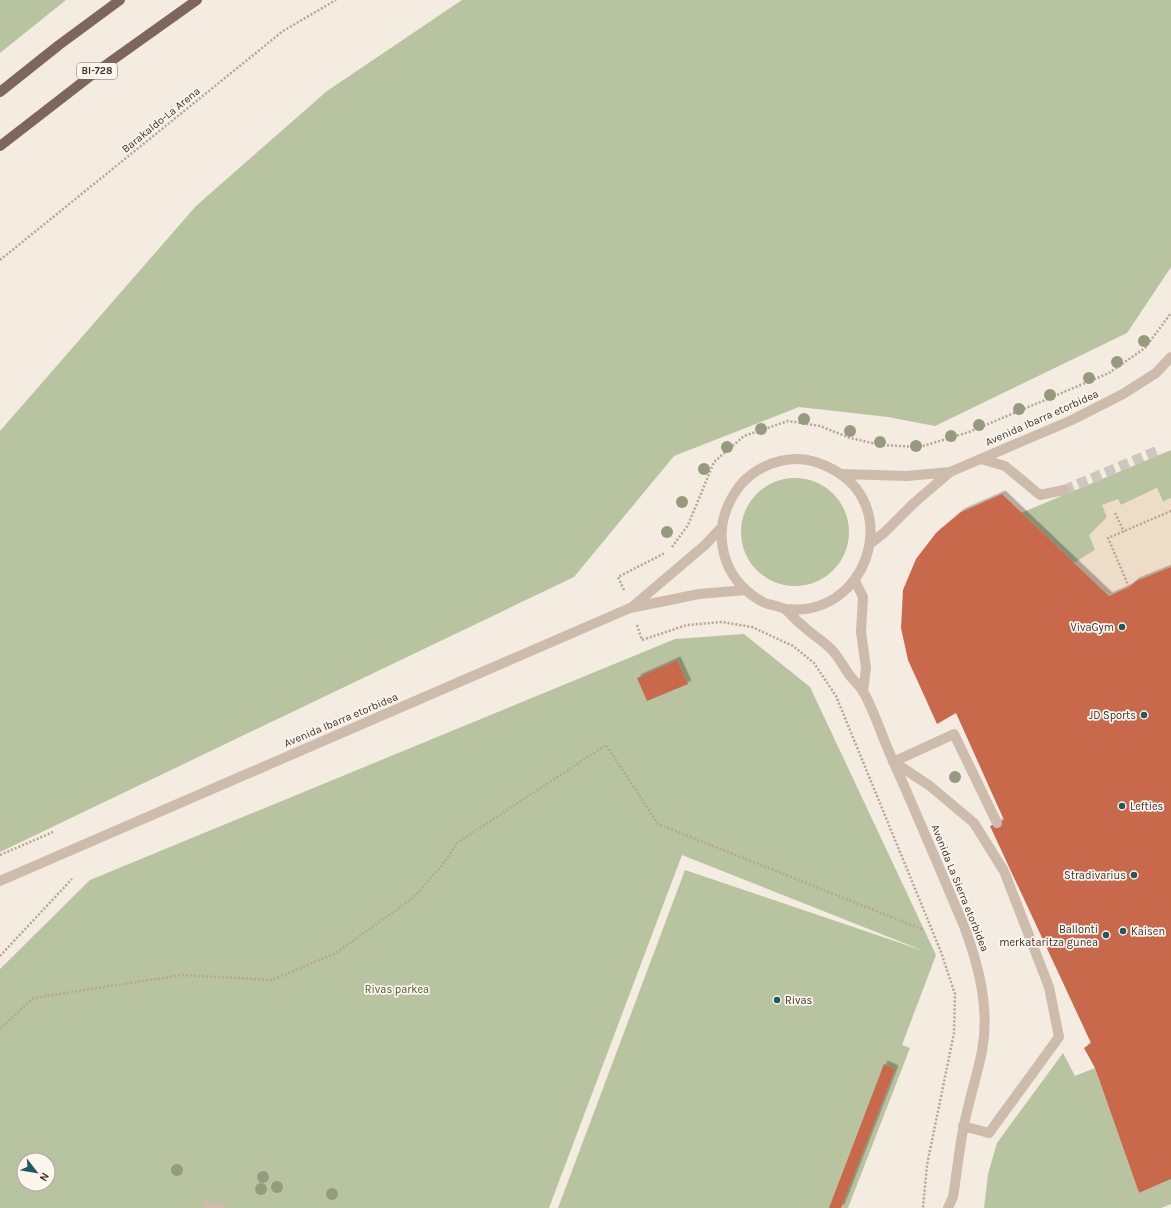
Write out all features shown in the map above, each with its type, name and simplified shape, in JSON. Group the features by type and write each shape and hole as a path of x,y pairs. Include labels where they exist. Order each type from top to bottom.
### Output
{"main road":[{"path":"0,92 59,45 120,0"},
{"name":"BI-728","path":"0,146 93,74 197,0"}],"street":[{"name":"Avenida Ibarra etorbidea","path":"950,472 1072,420 1123,394 1156,373 1171,357"},
{"path":"799,459 822,463 842,474 859,493 869,517 870,542 865,563 855,581 841,594 824,604 804,609 784,608 764,603 746,590 731,573 723,551 721,528 726,506 730,499 738,486 755,471 776,462 799,459"},
{"path":"981,459 1005,466 1040,495 1064,490"},
{"path":"842,474 907,476 950,472"},
{"path":"870,542 885,532 914,503 950,472"},
{"name":"Avenida Ibarra etorbidea","path":"630,608 700,549 721,528"},
{"name":"Avenida La Sierra etorbidea","path":"855,581 863,597 861,632 866,668 864,692"},
{"name":"Avenida Ibarra etorbidea","path":"0,881 630,608 699,594 746,590"},
{"name":"Avenida La Sierra etorbidea","path":"784,608 802,625 832,649 864,692 964,926 975,956 984,1010 982,1050 963,1126 953,1197 948,1208"},
{"path":"893,762 954,734 997,823"},
{"path":"893,762 930,786 974,823 1004,871 1049,987 1059,1037 989,1133 963,1126"},
{"name":"Avenida La Sierra etorbidea","path":"953,1197 956,1208"},
{"path":"208,1206 222,1208"}],"path":[{"name":"Barakaldo-La Arena","path":"0,260 283,31 336,0"},
{"path":"1129,587 1108,538 1171,511"},
{"path":"1115,513 1124,532"},
{"path":"0,1029 33,998 182,975 272,980 336,953 414,898 443,864 457,843 606,745 658,824 924,930"},
{"path":"0,855 53,832"},
{"path":"0,956 72,880"}],"green space":[{"path":"0,0 66,0 0,53"},
{"path":"462,0 1171,0 1171,267 1127,333 935,426 888,417 799,407 674,456 574,577 0,852 0,431 196,206 327,91"},
{"path":"1171,450 1171,498 1163,502 1157,488 1121,505 1103,505 1107,517 1095,550 1074,563 1021,513"},
{"path":"795,478 816,482 833,494 845,511 849,532 845,553 833,570 816,582 795,586 774,582 757,570 745,553 741,532 745,511 757,494 774,482"},
{"name":"Rivas parkea","path":"744,634 810,687 936,955 902,1045 910,1048 848,1208 558,1208 685,870 924,951 682,855 549,1208 0,1208 0,969 90,880 675,639"},
{"path":"1063,1053 1075,1076 1095,1068 1139,1193 1171,1179 1171,1204 1161,1208 984,1208 988,1174 997,1143"}],"shaded area":[{"path":"1157,488 1163,502 1171,498 1171,567 1136,581 1129,587 1109,596 1074,563 1095,550 1089,535 1107,517 1102,505 1118,499 1121,505"}],"building":[{"name":"Ballonti merkataritza gunea","path":"1002,494 1109,596 1129,587 1136,581 1171,567 1171,1179 1139,1193 1095,1068 1084,1048 1091,1043 990,826 1004,820 956,713 937,724 908,660 901,628 903,590 916,559 936,533 961,512"},
{"path":"677,660 688,684 647,701 637,678"},
{"path":"884,1064 895,1069 841,1208 829,1208"}],"tunnel":[{"path":"1064,490 1159,450"}],"place":[{"name":"VivaGym","path":"1122,627"},
{"name":"JD Sports","path":"1144,715"},
{"name":"Lefties","path":"1122,806"},
{"name":"Stradivarius","path":"1134,875"},
{"name":"Kaisen","path":"1123,931"},
{"name":"Ballonti merkataritza gunea","path":"1106,935"},
{"name":"Rivas","path":"777,1000"}]}
